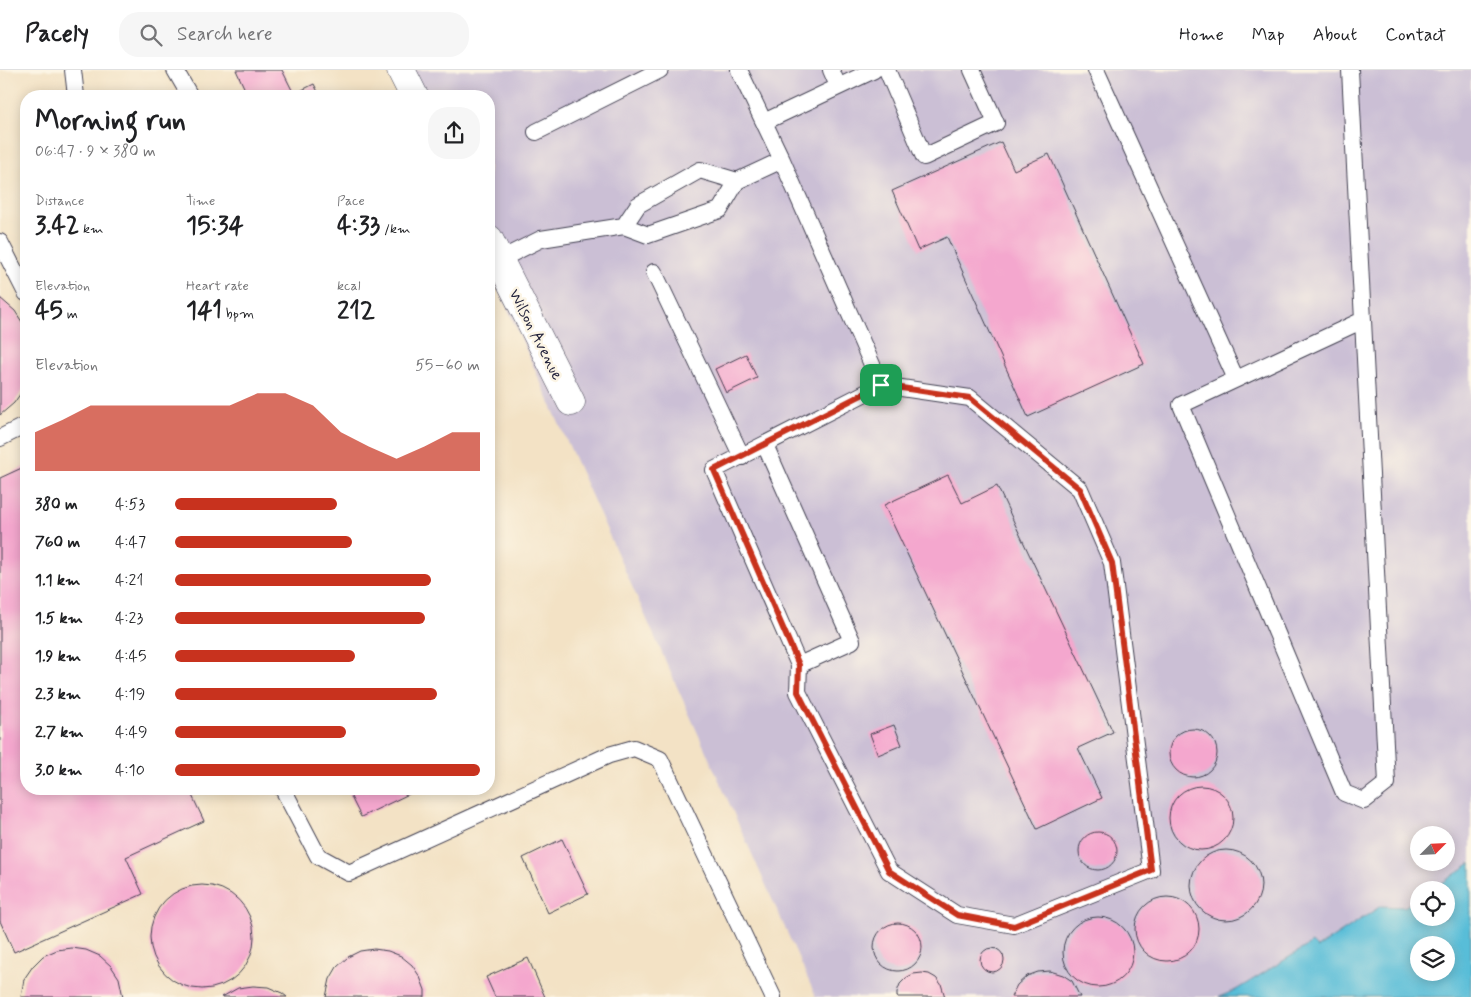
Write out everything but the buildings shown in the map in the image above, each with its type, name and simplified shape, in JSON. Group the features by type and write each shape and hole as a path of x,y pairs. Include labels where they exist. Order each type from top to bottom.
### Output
{"street":[{"path":"401,70 411,90"},
{"name":"Wilson Avenue","path":"495,251 571,402"}],"lane":[{"path":"73,70 75,90"},
{"path":"175,70 187,90"},
{"path":"536,132 660,70"},
{"path":"739,70 782,160 881,385"},
{"path":"831,70 838,86"},
{"path":"764,122 874,70"},
{"path":"887,70 924,157 996,123 972,70"},
{"path":"1096,70 1236,379"},
{"path":"1350,70 1363,320 1387,783 1364,801 1344,793 1181,405 1363,320"},
{"path":"495,249 540,239 624,226 648,235 720,210 737,181 782,160"},
{"path":"624,226 638,205 700,170 737,181"},
{"path":"0,242 20,281"},
{"path":"654,272 742,456"},
{"path":"881,385 970,398 1080,489 1112,563 1151,870 1014,926 957,915 889,871 798,692 799,665 714,470 881,385"},
{"path":"0,438 20,428"},
{"path":"765,445 852,640 799,665"},
{"path":"286,795 318,856 349,873 609,755 634,748 660,760 774,997"}],"shaded area":[{"path":"401,70 1471,70 1471,863 1445,881 1410,881 1410,903 1404,907 1381,906 1316,948 1312,943 1236,990 1219,997 816,997 495,280 495,90 410,90"}],"water":[{"path":"1471,863 1471,997 1219,997 1236,990 1312,943 1317,948 1381,906 1404,907 1410,903 1410,926 1455,926 1455,881 1445,881"}],"route":[{"path":"881,385 970,398 1080,489 1112,563 1151,870 1014,926 957,915 889,871 798,692 799,665 714,470 881,385"}]}
